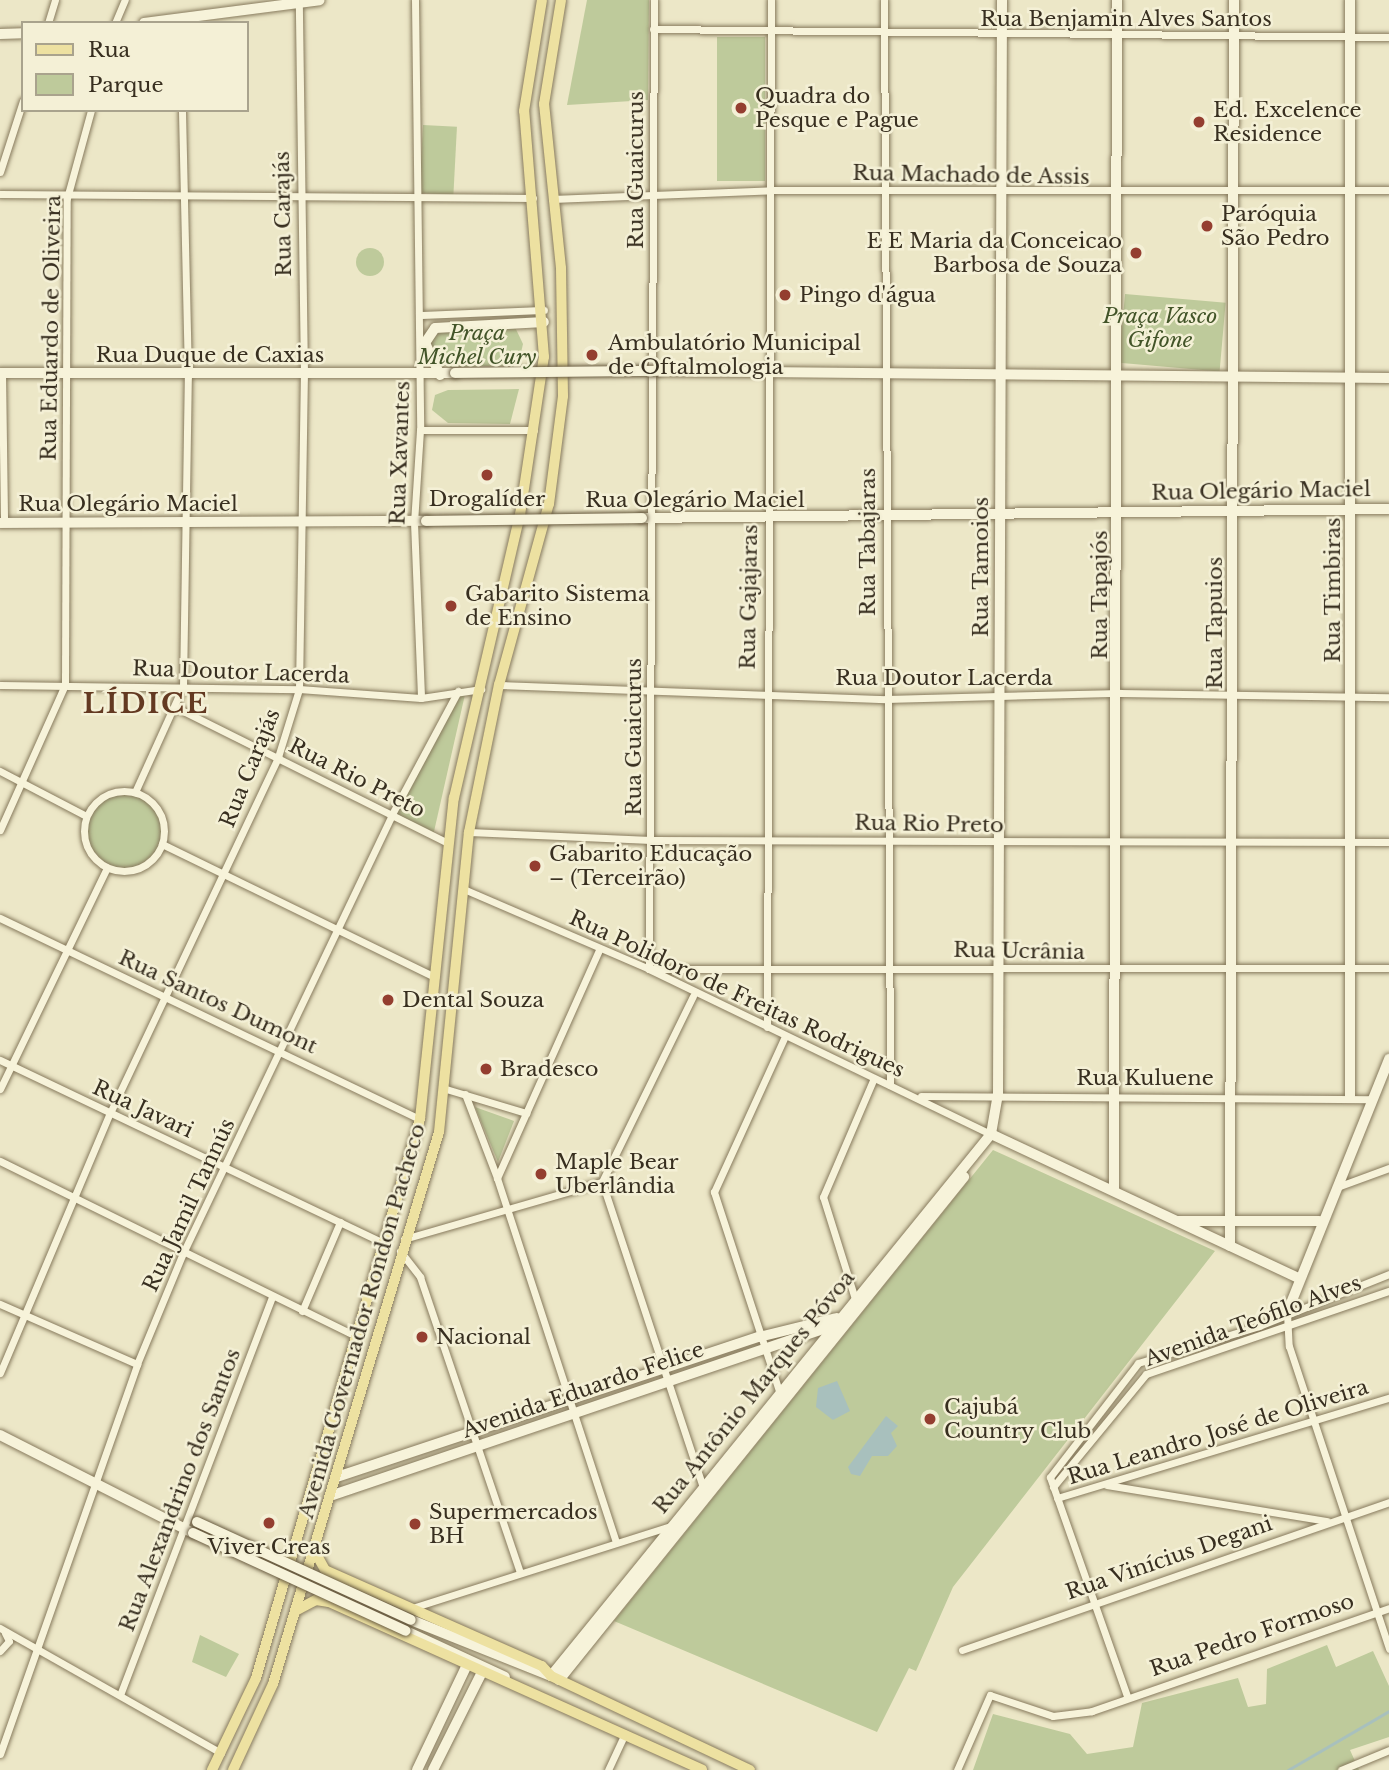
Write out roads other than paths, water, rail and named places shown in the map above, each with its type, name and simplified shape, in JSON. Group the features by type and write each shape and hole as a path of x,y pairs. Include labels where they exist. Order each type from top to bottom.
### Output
{"main road":[{"name":"Avenida Governador Rondon Pacheco","path":"212,1770 256,1678 359,1337 420,1119 448,843 534,430 544,310 524,100 542,0"},
{"name":"Avenida Governador Rondon Pacheco","path":"233,1770 273,1684 337,1477 402,1245 439,1132 446,1089 466,890 469,832 499,685 549,504 563,396 544,104 561,0"},
{"path":"313,1550 326,1570 359,1585 409,1620"},
{"path":"346,1610 341,1591 359,1585"},
{"path":"295,1611 321,1599 481,1674 506,1678 702,1770"},
{"path":"555,1678 750,1770"}],"street":[{"path":"49,21 55,0"},
{"path":"116,21 125,0"},
{"path":"179,21 299,1 320,0"},
{"name":"Rua Xavantes","path":"415,0 420,430 414,522 421,698"},
{"name":"Rua Guaicurus","path":"649,970 652,694 648,518 657,371 653,195 654,0"},
{"name":"Rua Gajajaras","path":"767,1027 765,695 773,190 771,0"},
{"name":"Rua Tabajaras","path":"884,0 887,191 884,840 885,968 890,1084"},
{"name":"Rua Tamoios","path":"994,1135 999,1094 1000,968 1002,0"},
{"name":"Rua Tapajós","path":"1114,1190 1119,692 1117,372 1121,193 1117,0"},
{"name":"Rua Tapuios","path":"1230,1246 1233,1222 1232,968 1235,845 1234,0"},
{"name":"Rua Timbiras","path":"1350,0 1350,1096"},
{"name":"Rua Carajás","path":"0,1373 21,1313 110,1113 278,757 299,689 304,374 299,1"},
{"name":"Rua Benjamin Alves Santos","path":"653,29 884,31 1001,38 1389,37"},
{"path":"0,34 21,33"},
{"path":"0,172 21,107"},
{"name":"Rua Eduardo de Oliveira","path":"0,830 65,685 67,198 90,112"},
{"path":"135,792 183,686 188,376 182,112"},
{"name":"Rua Machado de Assis","path":"552,199 773,190 1001,193 1389,190"},
{"path":"0,194 67,198 300,199 419,195 533,198"},
{"path":"419,315 544,310"},
{"path":"440,375 425,343 435,328 544,322"},
{"path":"657,371 1001,374 1117,372 1234,378 1389,378"},
{"name":"Rua Duque de Caxias","path":"1,373 188,376 657,371"},
{"path":"1,373 2,523"},
{"path":"420,430 534,430"},
{"name":"Rua Olegário Maciel","path":"2,523 301,523 648,518 768,521 1234,508 1389,509"},
{"name":"Rua Doutor Lacerda","path":"0,685 299,689 421,698 481,688"},
{"name":"Rua Doutor Lacerda","path":"499,685 652,694 886,699 999,698 1119,692 1389,697"},
{"name":"Rua Jamil Tannús","path":"0,1755 137,1364 183,1253 391,816 458,691"},
{"name":"Rua Rio Preto","path":"175,707 448,843"},
{"path":"0,771 86,816"},
{"path":"135,792 158,809 162,844 133,871 107,868 84,841 86,816 112,793 135,792"},
{"name":"Rua Rio Preto","path":"469,832 651,840 1235,845 1389,842"},
{"path":"162,844 223,877 435,977"},
{"path":"0,1090 64,949 107,868"},
{"name":"Rua Polidoro de Freitas Rodrigues","path":"466,890 649,970 693,996 920,1096 994,1135"},
{"name":"Rua Santos Dumont","path":"0,918 420,1119"},
{"path":"497,1178 599,950"},
{"name":"Rua Ucrânia","path":"649,970 767,966 1117,970 1389,968"},
{"path":"693,996 603,1182 703,1488"},
{"path":"781,1398 759,1338 714,1192 785,1036"},
{"name":"Rua Javari","path":"0,1060 385,1244"},
{"path":"1388,1066 1369,1099 1319,1220 1287,1313 1286,1326 1342,1517 1389,1649"},
{"path":"846,1318 855,1294 824,1198 874,1077"},
{"path":"446,1089 526,1113"},
{"path":"465,1094 509,1213 616,1542"},
{"name":"Rua Kuluene","path":"920,1096 1233,1095 1350,1096 1369,1099"},
{"path":"994,1135 1298,1278"},
{"name":"Rua Antônio Marques Póvoa","path":"555,1678 672,1526 846,1318 855,1294 994,1135"},
{"name":"Rua Antônio Marques Póvoa","path":"555,1678 671,1542 781,1398 994,1135"},
{"path":"0,1161 73,1195 272,1297 359,1337"},
{"path":"1333,1189 1389,1168"},
{"path":"520,1573 420,1278 402,1245 603,1182"},
{"path":"1174,1220 1319,1220"},
{"path":"302,1311 340,1222"},
{"name":"Avenida Teófilo Alves","path":"1053,1487 1049,1476 1138,1363 1287,1313 1320,1298 1389,1274"},
{"name":"Avenida Teófilo Alves","path":"1053,1487 1146,1374 1389,1291"},
{"name":"Rua Alexandrino dos Santos","path":"120,1695 191,1526 272,1297"},
{"path":"1320,1298 1323,1314"},
{"path":"0,1304 137,1364"},
{"name":"Avenida Eduardo Felice","path":"337,1477 759,1338 846,1318"},
{"name":"Avenida Eduardo Felice","path":"330,1496 764,1349 846,1318"},
{"path":"1170,1353 1172,1365"},
{"path":"1138,1363 1146,1374"},
{"name":"Rua Leandro José de Oliveira","path":"1057,1498 1313,1425 1389,1398"},
{"path":"0,1435 170,1517 409,1620 555,1678"},
{"path":"401,1456 405,1470"},
{"path":"1104,1485 1286,1516 1331,1521"},
{"path":"1053,1487 1127,1696"},
{"name":"Rua Vinícius Degani","path":"962,1650 1094,1601 1389,1502"},
{"path":"409,1620 520,1573 672,1526 671,1542"},
{"name":"Rua Pedro Formoso","path":"957,1770 990,1696 1053,1716 1092,1711 1127,1696 1389,1608"},
{"path":"409,1620 506,1678"},
{"path":"1,1629 221,1754"},
{"path":"0,1651 9,1641 1,1629"},
{"path":"417,1770 466,1667"},
{"path":"433,1770 481,1674"},
{"path":"608,1770 625,1734"},
{"path":"1341,1770 1389,1750"}],"water":[{"path":"837,1381 850,1411 833,1420 816,1407 818,1388"},
{"path":"886,1416 898,1426 891,1433 897,1446 888,1456 872,1456 860,1476 851,1474 848,1467"}],"waterway":[{"path":"1288,1770 1389,1711"}],"place":[{"name":"Quadra do Pesque e Pague","path":"741,108"},
{"name":"Ed. Excelence Residence","path":"1199,122"},
{"name":"Paróquia São Pedro","path":"1207,226"},
{"name":"E E Maria da Conceicao Barbosa de Souza","path":"1136,253"},
{"name":"Pingo d'água","path":"785,295"},
{"name":"Ambulatório Municipal de Oftalmologia","path":"592,355"},
{"name":"Drogalíder","path":"487,475"},
{"name":"Gabarito Sistema de Ensino","path":"451,606"},
{"name":"Gabarito Educação – (Terceirão)","path":"535,866"},
{"name":"Dental Souza","path":"388,1000"},
{"name":"Bradesco","path":"486,1069"},
{"name":"Maple Bear Uberlândia","path":"541,1174"},
{"name":"Nacional","path":"422,1337"},
{"name":"Cajubá Country Club","path":"930,1419"},
{"name":"Viver Creas","path":"269,1523"},
{"name":"Supermercados BH","path":"415,1524"}],"district":[{"name":"LÍDICE","path":"146,704"}],"park label":[{"name":"Praça Vasco Gifone","path":"1160,328"},
{"name":"Praça Michel Cury","path":"477,345"}]}
